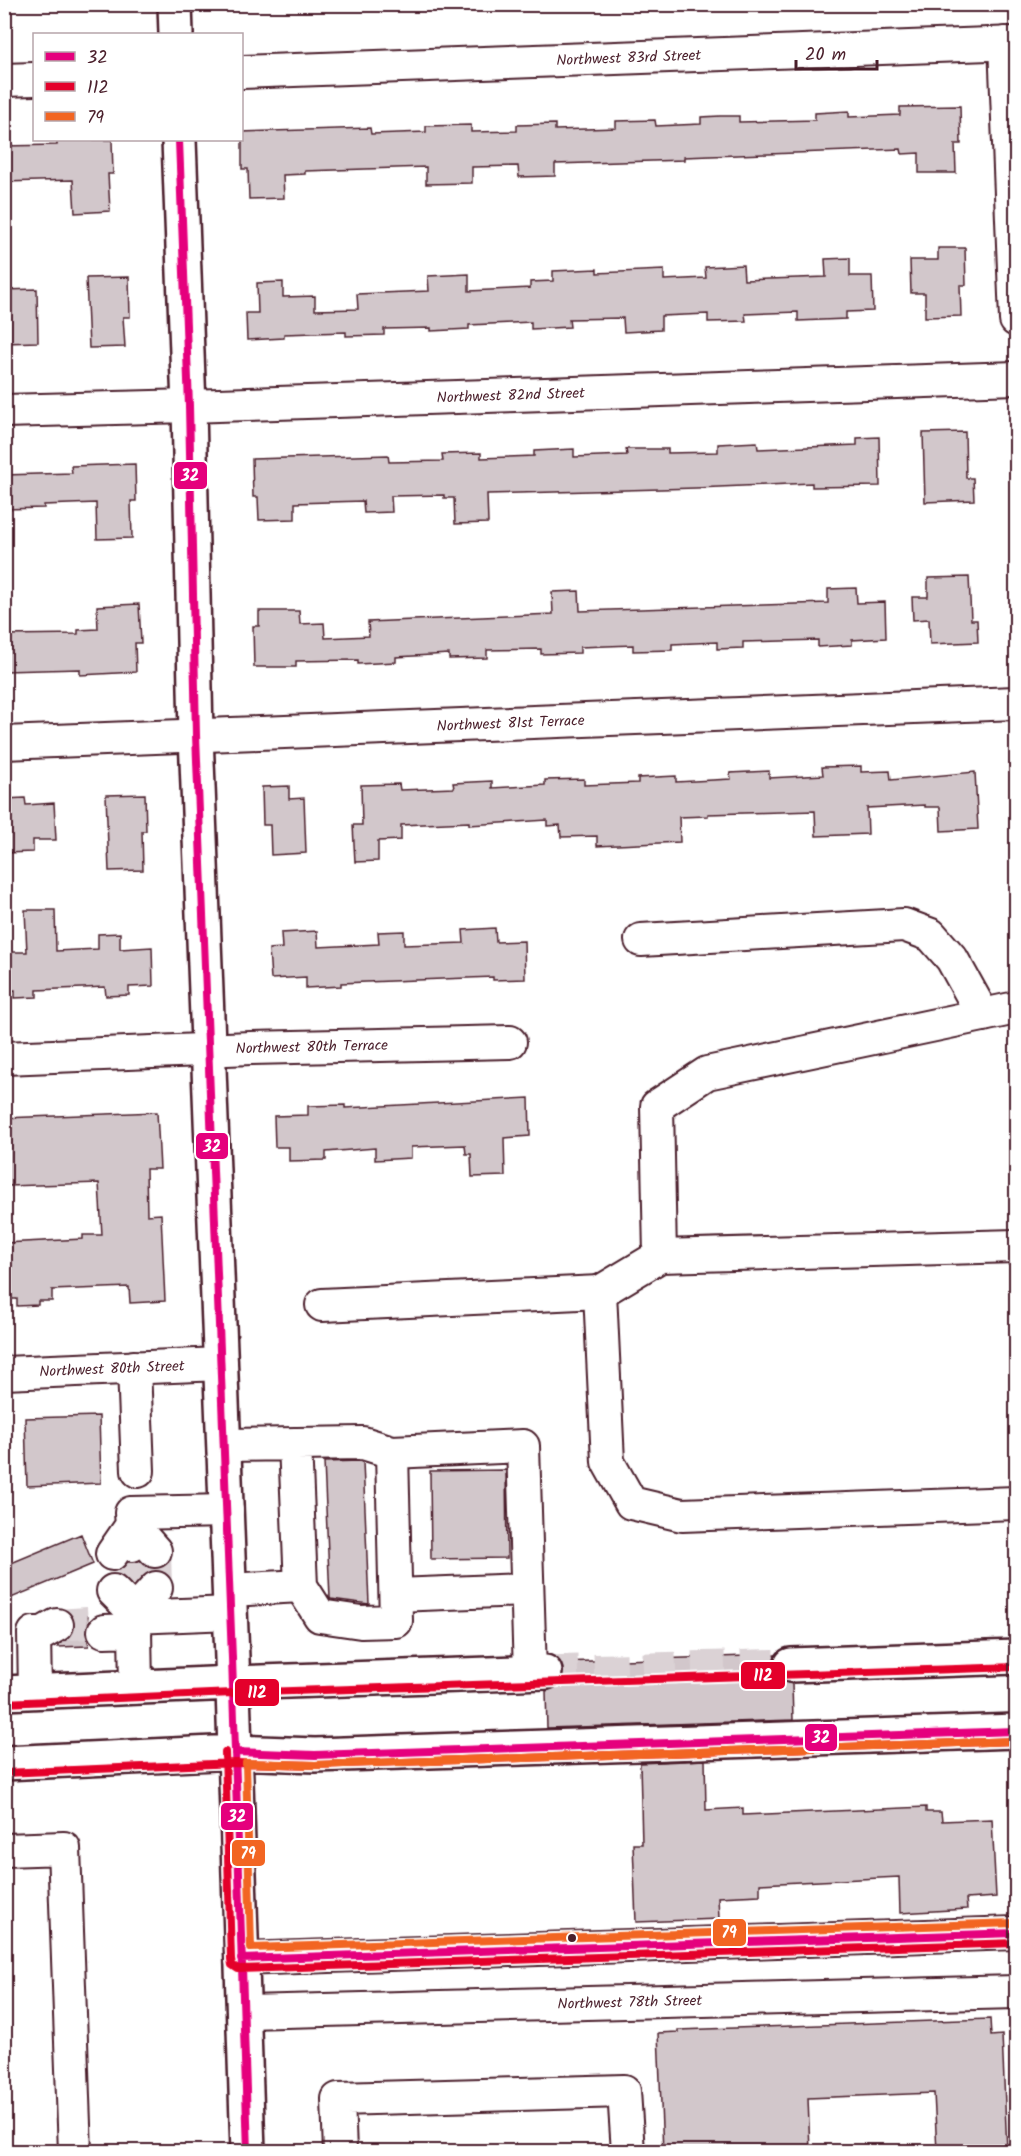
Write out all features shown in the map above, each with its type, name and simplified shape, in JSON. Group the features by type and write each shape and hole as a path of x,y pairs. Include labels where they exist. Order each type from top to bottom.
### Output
{"main road":[{"path":"175,4 176,33"},
{"path":"179,141 189,406 196,735 227,1511 248,2151"},
{"path":"791,1665 1017,1657"},
{"path":"20,1693 537,1673"},
{"path":"4,1763 235,1752 315,1755 1017,1731"}],"street":[{"name":"Northwest 83rd Street","path":"243,72 1011,43"},
{"path":"1011,43 1017,320"},
{"path":"4,80 33,79"},
{"name":"Northwest 82nd Street","path":"4,411 1017,378"},
{"name":"Northwest 81st Terrace","path":"4,743 1017,703"},
{"path":"640,940 904,925 931,935 952,959 983,1015"},
{"path":"660,1256 657,1106 707,1073 1017,1008"},
{"name":"Northwest 80th Terrace","path":"4,1058 510,1042"},
{"path":"322,1305 600,1292 660,1256 1017,1246"},
{"path":"600,1292 608,1462 631,1503 682,1515 1017,1503"},
{"name":"Northwest 80th Street","path":"4,1373 220,1364"},
{"path":"134,1367 138,1471"},
{"path":"224,1445 363,1443 392,1452 523,1446 526,1590 537,1673"},
{"path":"295,1444 301,1586 320,1616 361,1622 396,1622 392,1452"},
{"path":"133,1546 131,1513 227,1511"},
{"path":"94,1631 134,1605 230,1601 301,1586"},
{"path":"396,1595 526,1590"},
{"path":"134,1605 136,1687"},
{"path":"20,1693 34,1633 52,1632"},
{"path":"4,1850 64,1848 75,2151"},
{"path":"241,1959 1017,1933"},
{"name":"Northwest 78th Street","path":"243,2012 1017,1992"},
{"path":"340,2151 338,2099 624,2091 628,2151"}],"building":[{"path":"960,106 961,144 955,144 956,173 919,173 919,153 902,154 901,149 555,164 555,176 519,177 518,166 472,167 472,183 426,184 426,167 305,171 305,174 283,175 284,198 249,199 248,169 242,169 243,132 370,128 371,134 426,132 426,126 471,125 471,132 517,131 517,125 555,124 555,130 616,128 616,121 655,120 656,126 701,124 701,117 720,116 739,116 739,122 815,120 815,113 849,111 849,117 900,115 900,107"},
{"path":"57,141 112,141 113,174 108,174 110,211 75,213 73,180 4,182 4,146 57,145"},
{"path":"938,248 965,248 966,285 960,285 961,316 925,317 925,293 911,293 910,260 938,260"},
{"path":"850,258 850,276 872,276 873,311 846,312 846,319 798,321 798,312 745,314 746,321 708,322 708,314 661,316 661,330 624,332 623,318 569,319 570,327 531,329 531,322 469,325 469,329 431,331 431,328 384,329 384,335 346,336 346,332 284,334 284,338 247,340 246,313 258,313 257,283 283,282 283,297 315,296 315,310 358,309 357,294 429,291 428,276 469,274 469,291 530,288 530,282 553,281 553,271 597,269 597,273 664,270 664,280 706,278 705,267 743,265 744,280 826,277 825,259"},
{"path":"129,277 130,317 123,317 125,347 89,348 86,278"},
{"path":"37,289 38,342 4,343 4,290"},
{"path":"965,432 966,478 973,478 974,500 925,502 923,433"},
{"path":"879,437 880,486 812,487 812,483 487,494 488,523 455,524 454,498 444,498 444,495 391,496 392,512 364,513 363,501 295,503 295,519 259,520 258,497 253,497 252,459 388,455 389,462 443,461 442,454 481,453 481,458 534,456 534,451 574,449 574,457 627,455 626,449 668,449 668,453 718,452 718,444 757,442 758,449 857,445 857,438"},
{"path":"135,464 136,501 131,501 132,538 97,539 96,503 4,509 4,475 72,473 71,466"},
{"path":"969,577 971,620 977,620 978,642 930,644 929,619 913,620 912,597 928,597 928,578"},
{"path":"856,588 857,603 885,602 886,638 852,640 852,645 818,647 818,640 743,642 743,648 717,649 717,642 672,644 672,650 633,651 633,645 580,647 580,653 541,654 541,649 487,650 487,658 449,659 449,654 396,657 396,662 358,664 358,660 296,661 296,667 254,667 253,626 259,626 259,611 299,611 300,624 324,623 325,638 369,636 368,622 553,614 552,592 579,591 580,611 828,603 828,589"},
{"path":"139,604 141,643 135,643 136,672 80,675 80,669 4,671 4,635 78,634 78,630 98,629 97,606"},
{"path":"861,766 861,772 890,771 891,780 975,772 978,829 941,831 940,807 925,807 925,805 867,808 868,834 816,836 815,811 708,814 708,816 679,817 680,842 597,846 597,836 561,837 560,825 547,826 547,820 469,825 469,822 401,825 401,840 378,841 378,861 355,862 353,825 362,825 361,785 399,784 400,790 454,788 453,783 492,781 492,788 545,785 545,780 584,779 584,785 638,783 638,778 676,776 676,782 731,779 730,773 769,771 769,778 823,775 822,767"},
{"path":"289,786 289,799 304,798 306,853 271,855 270,825 263,825 262,787"},
{"path":"145,794 146,831 142,831 143,870 109,871 106,795"},
{"path":"25,798 26,805 54,803 56,840 33,840 33,852 4,853 4,799"},
{"path":"25,910 55,910 56,951 98,949 98,934 120,933 120,949 152,947 153,986 129,987 129,995 106,996 105,987 37,990 37,997 15,998 15,990 4,991 4,952 27,952"},
{"path":"495,928 496,942 524,941 525,979 493,980 493,977 341,983 341,986 306,988 306,977 271,979 269,949 282,948 281,933 317,931 318,947 379,944 378,932 404,931 404,945 464,943 463,930"},
{"path":"529,1098 530,1136 504,1138 505,1176 472,1177 471,1154 466,1154 465,1145 411,1147 411,1158 375,1160 375,1148 326,1152 326,1160 289,1161 289,1147 275,1147 274,1116 308,1115 308,1106 345,1105 345,1108"},
{"path":"157,1112 160,1169 146,1169 147,1215 161,1214 165,1301 130,1303 129,1287 52,1290 52,1301 38,1301 38,1305 17,1306 17,1299 4,1299 4,1243 83,1239 83,1235 102,1235 99,1183 8,1186 6,1163 4,1163 4,1118"},
{"path":"99,1416 101,1483 27,1486 25,1418"},
{"path":"324,1462 363,1462 369,1604 330,1598"},
{"path":"506,1470 507,1558 431,1559 430,1471"},
{"path":"81,1534 93,1564 4,1601 4,1566"},
{"path":"88,1616 86,1631 89,1646 58,1647 73,1634 75,1626 73,1617"},
{"path":"775,1655 772,1665 775,1674 782,1681 792,1684 793,1720 547,1728 546,1691 555,1688 562,1680 564,1671 561,1662"},
{"path":"705,1760 706,1810 743,1808 743,1815 926,1807 926,1812 941,1812 942,1821 992,1819 996,1897 966,1899 967,1909 900,1913 899,1877 760,1884 760,1895 718,1897 719,1919 636,1922 633,1844 642,1844 640,1763"},
{"path":"990,2019 991,2036 1002,2035 1007,2151 937,2151 934,2093 808,2098 810,2151 663,2151 658,2033 678,2032 678,2030"}],"tunnel":[{"path":"155,1551 156,1588"},
{"path":"133,1552 134,1590"},
{"path":"57,1625 88,1623"},
{"path":"545,1672 791,1665"}],"transit line":[{"name":"32","path":"179,141 189,406 196,735 232,1658 248,2152"},
{"name":"112","path":"4,1703 233,1693 1016,1667"},
{"name":"32","path":"235,1752 315,1755 1016,1731"},
{"name":"112","path":"4,1773 235,1763 315,1765 1016,1741"},
{"name":"79","path":"1016,1741 315,1765 246,1763 251,1948 1016,1923"},
{"name":"112","path":"225,1752 231,1959 232,1965 238,1969 1016,1943"},
{"name":"32","path":"241,1959 1016,1933"}]}
